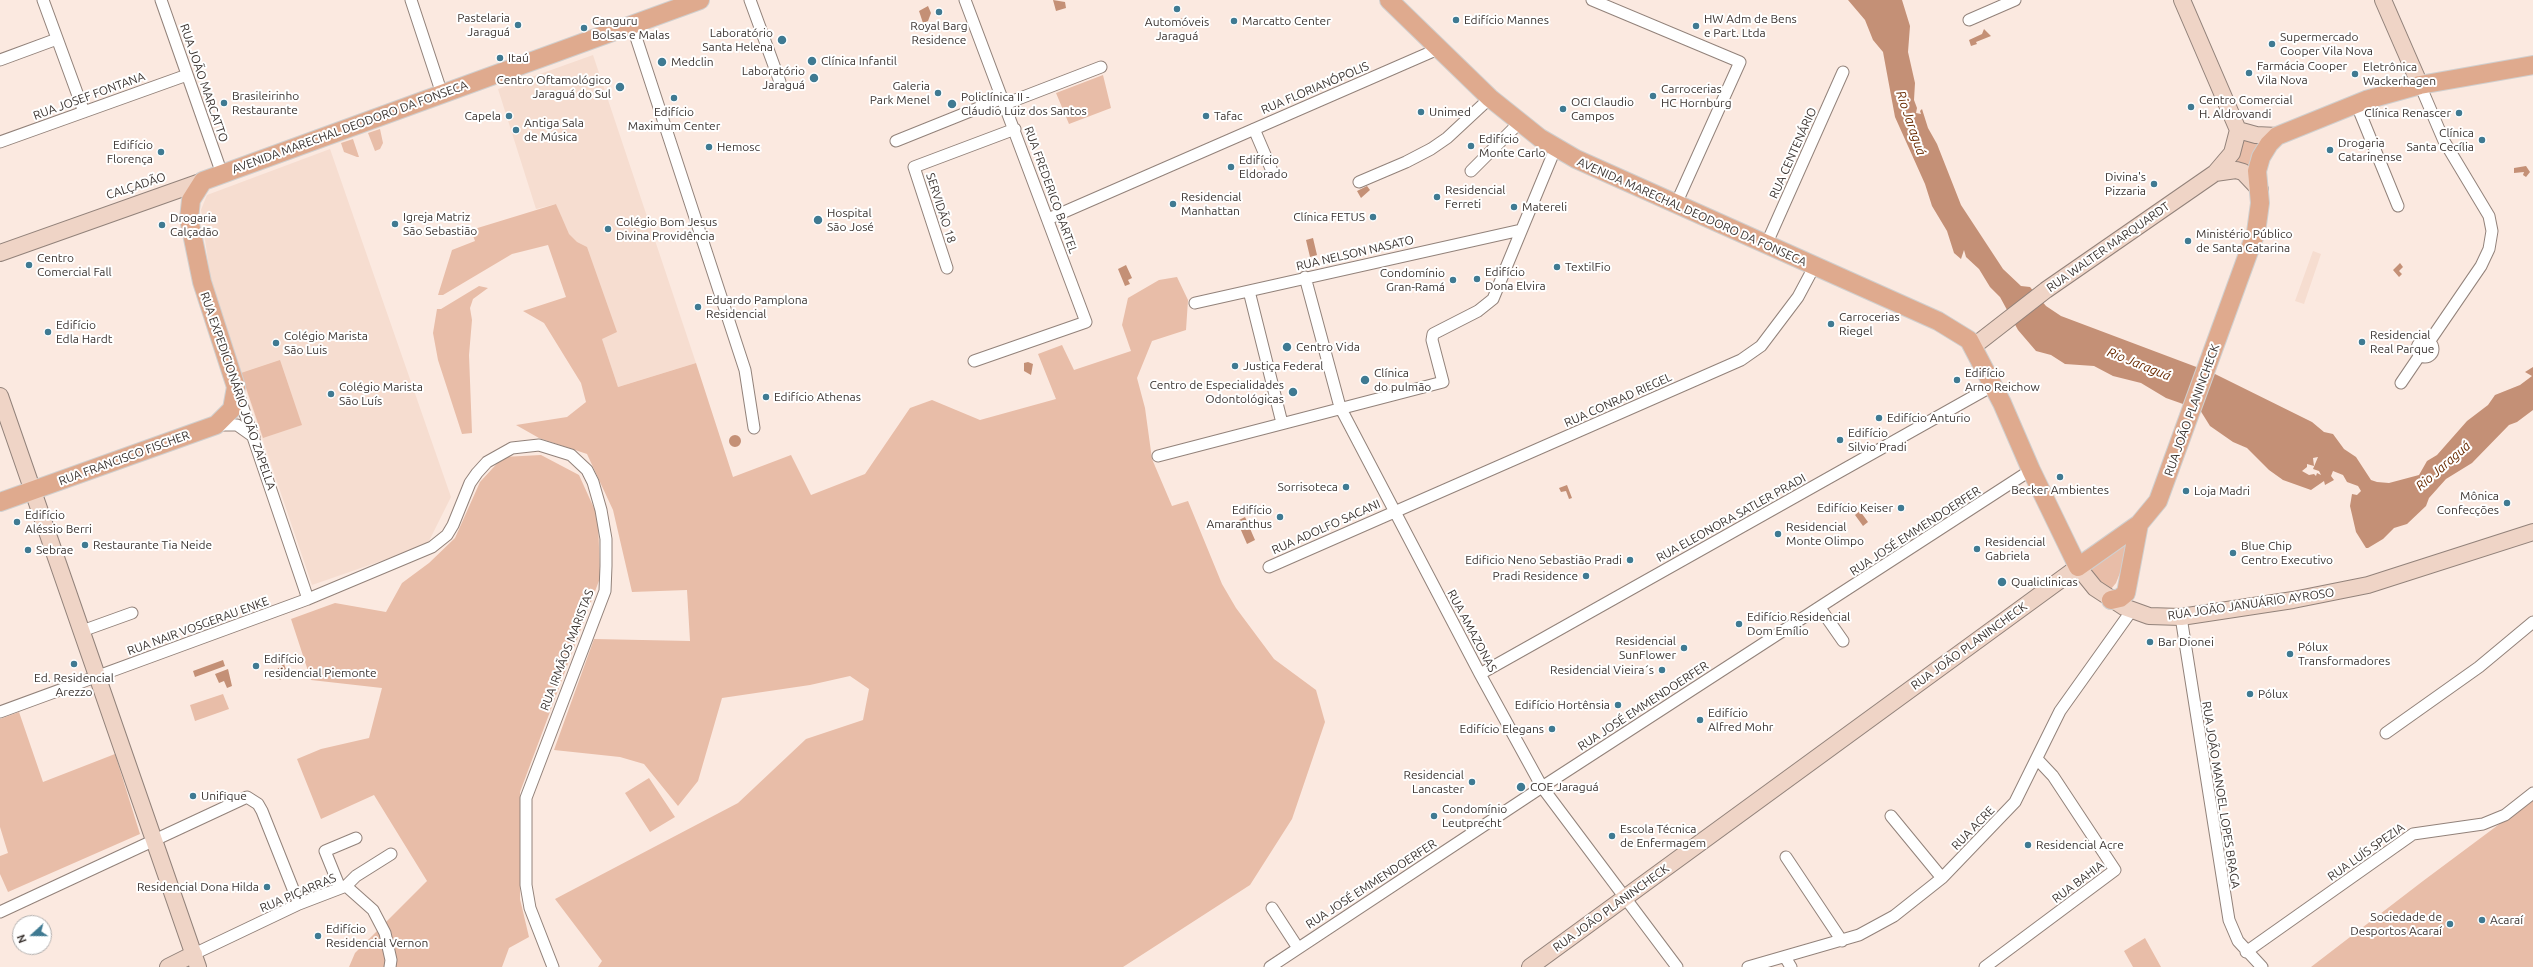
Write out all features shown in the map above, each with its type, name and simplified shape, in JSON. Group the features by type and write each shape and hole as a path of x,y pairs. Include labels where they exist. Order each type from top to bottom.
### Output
{"main road":[{"name":"AVENIDA MARECHAL DEODORO DA FONSECA","path":"0,253 203,182 632,24 666,6 700,0"},
{"name":"AVENIDA MARECHAL DEODORO DA FONSECA","path":"1388,0 1438,50 1490,98 1520,122 1556,147 1596,169 1938,321 1965,337 1974,346"},
{"path":"2182,0 2238,130 2251,134 2277,136 2356,103 2420,85 2533,65"},
{"path":"2383,0 2420,85"},
{"name":"RUA WALTER MARQUARDT","path":"1974,346 2002,322 2046,290 2215,173 2232,153 2238,130"},
{"path":"2260,190 2257,171 2261,157 2277,136"},
{"name":"RUA WALTER MARQUARDT","path":"2215,173 2236,170 2243,172 2260,190"},
{"name":"RUA EXPEDICIONÁRIO JOÃO ZAPELLA","path":"203,182 194,194 189,208 192,241 202,282 236,386"},
{"name":"RUA JOÃO PLANINCHECK","path":"1530,967 2078,567 2140,524 2154,509 2158,501 2232,303 2256,232 2260,190"},
{"name":"RUA JOÃO JANUÁRIO AYROSO","path":"1974,346 1994,385 2031,470 2078,567 2095,588 2111,600 2148,616 2181,617 2293,600 2368,586 2533,532"},
{"name":"RUA FRANCISCO FISCHER","path":"0,502 216,425 232,409 236,386"},
{"path":"0,396 196,961 168,967"},
{"path":"2111,600 2120,598 2126,593 2140,524"}],"street":[{"path":"43,0 84,112"},
{"name":"RUA JOÃO MARCATTO","path":"161,0 222,174"},
{"path":"411,0 442,94"},
{"path":"750,0 780,82"},
{"name":"RUA FREDERICO BARTEL","path":"965,0 1015,129 1086,322 974,361"},
{"path":"1592,0 1740,62 1676,204"},
{"path":"1969,20 2015,0"},
{"path":"632,24 743,365 754,428"},
{"path":"0,60 57,39"},
{"name":"RUA FLORIANÓPOLIS","path":"1048,219 1438,50"},
{"path":"896,141 1004,101 1100,68"},
{"name":"RUA CENTENÁRIO","path":"1766,245 1843,72"},
{"name":"RUA JOSEF FONTANA","path":"0,142 187,75"},
{"path":"2401,383 2420,355 2426,356 2431,353 2433,347 2429,342 2481,266 2489,249 2492,232 2489,216 2444,141 2420,85"},
{"path":"1359,182 1406,162 1431,149 1447,138 1490,98"},
{"path":"2356,103 2398,206"},
{"path":"1471,171 1520,122"},
{"name":"SERVIDÃO 18","path":"947,268 914,167 1015,129"},
{"path":"1254,129 1272,171"},
{"path":"1158,456 1340,407 1443,382 1432,340 1433,334 1478,311 1494,299 1556,147"},
{"name":"CALÇADÃO","path":"0,247 173,186 185,188"},
{"name":"CALÇADÃO","path":"0,259 176,197 185,188"},
{"name":"RUA NELSON NASATO","path":"1195,303 1305,277 1521,230"},
{"name":"RUA CONRAD RIEGEL","path":"1394,512 1741,360 1761,346 1798,297 1814,267"},
{"name":"RUA AMAZONAS","path":"1305,277 1340,407 1480,674 1542,787 1677,967"},
{"path":"1249,291 1282,423"},
{"name":"RUA ELEONORA SATLER PRADI","path":"1480,674 1994,385"},
{"name":"RUA EXPEDICIONÁRIO JOÃO ZAPELLA","path":"236,386 308,599"},
{"name":"RUA FRANCISCO FISCHER","path":"216,425 237,425 254,437"},
{"name":"RUA IRMÃOS MARISTAS","path":"308,599 421,552 440,541 453,525 470,483 477,473 487,462 512,448 527,445 553,448 571,455 587,470 601,510 606,539 605,591 532,778 526,798 526,885 530,908 552,967"},
{"name":"RUA JOSÉ EMMENDOERFER","path":"1270,967 1542,787 2031,470"},
{"name":"RUA ADOLFO SACANI","path":"1269,567 1394,512"},
{"name":"RUA NAIR VOSGERAU ENKE","path":"0,712 308,599"},
{"path":"1820,608 1843,641"},
{"name":"RUA ACRE","path":"1748,967 1859,935 1894,916 1942,878 2015,802 2060,711 2132,610"},
{"path":"82,630 132,613"},
{"name":"RUA JOÃO MANOEL LOPES BRAGA","path":"2181,617 2223,896 2229,920 2246,952 2262,967"},
{"path":"2386,733 2479,667 2533,622"},
{"name":"RUA BAHIA","path":"1986,967 2115,870 2053,776 2037,759"},
{"name":"RUA LUÍS SPEZIA","path":"2246,952 2413,834 2483,824 2505,816 2533,793"},
{"path":"0,912 242,798 253,800 262,811 299,904"},
{"path":"1891,816 1942,878"},
{"path":"356,838 325,851 343,887 356,876 391,854"},
{"path":"1786,857 1842,941"},
{"name":"RUA PIÇARRAS","path":"196,961 299,904 343,887 373,910 385,933 391,960 390,967"},
{"path":"1272,908 1298,948"},
{"path":"1785,957 1791,967"}],"shaded area":[{"name":"Colégio Bom Jesus Divina Providência","path":"593,55 696,363 618,387 556,204 536,209 498,89"},
{"path":"1103,75 1111,108 1069,124 1056,93"},
{"path":"380,129 383,143 380,149 375,151 368,133"},
{"path":"353,139 359,157 344,152 341,143"},
{"path":"2260,139 2254,176 2231,162 2242,140"},
{"name":"Colégio Marista São Luís","path":"330,149 451,497 427,545 312,585 212,290 201,210 207,195"},
{"path":"556,204 569,234 577,242 587,247 617,332 602,339 618,387 696,363 733,477 791,455 811,495 865,474 910,408 932,400 980,420 1056,399 1038,354 1062,345 1074,370 1131,351 1122,325 1128,298 1159,280 1177,277 1188,300 1186,330 1152,341 1137,378 1145,408 1152,459 1172,506 1188,501 1222,584 1236,608 1274,659 1316,690 1325,722 1292,819 1250,885 1123,967 598,967 602,961 555,899 738,803 806,739 863,720 869,689 850,676 810,685 722,698 698,781 678,806 644,764 620,757 554,750 594,639 690,641 687,590 632,592 613,510 587,454 539,438 516,425 567,417 586,402 581,383 544,323 523,311 566,297 548,245 512,254 443,295 438,295 452,250 475,241 471,230"},
{"path":"2313,251 2321,254 2304,304 2295,301"},
{"path":"479,286 488,288 473,299 470,308 472,320 469,355 472,433 462,434 438,360 433,333 437,309 441,309"},
{"path":"280,360 302,425 263,438 241,373"},
{"path":"541,455 579,475 598,517 600,578 520,792 520,899 529,937 509,948 502,967 349,967 355,953 427,881 374,795 321,819 297,759 321,749 369,738 382,688 311,680 291,619 335,603 386,612 402,583 429,563 455,538 480,482 503,457"},
{"path":"2127,539 2132,543 2116,583 2111,589 2105,588 2089,571"},
{"path":"223,694 229,709 195,721 190,705"},
{"path":"19,712 43,782 115,754 140,834 8,892 0,874 0,856 8,853 0,827 0,719"},
{"path":"649,778 675,817 650,832 625,793"},
{"name":"Sociedade de Desportos Acaraí","path":"2533,799 2533,967 2311,967 2423,881"},
{"path":"2145,938 2161,967 2133,967 2124,951"}],"water":[{"path":"1053,0 1065,2 1066,8 1056,11"},
{"name":"Rio Jaraguá","path":"1848,0 1902,0 1910,26 1908,52 1915,83 1914,100 1917,108 1916,113 1921,114 1920,111 1922,109 1928,128 1937,144 1961,205 2003,269 2021,286 2030,287 2046,306 2061,316 2215,374 2312,422 2324,432 2333,434 2344,449 2356,457 2371,480 2377,482 2389,483 2419,475 2427,461 2437,455 2467,421 2488,405 2495,395 2520,385 2532,376 2525,372 2533,367 2533,410 2517,422 2509,425 2472,463 2446,479 2429,498 2426,506 2407,524 2394,528 2383,539 2366,548 2356,532 2350,506 2352,494 2357,495 2361,491 2358,486 2347,482 2343,475 2333,471 2331,476 2334,480 2325,485 2324,481 2311,490 2283,480 2269,470 2247,448 2233,442 2210,426 2200,410 2166,398 2141,383 2113,376 2094,366 2065,364 2051,355 2036,351 2018,330 2000,297 1990,287 1979,269 1966,257 1964,250 1961,259 1954,253 1947,231 1932,206 1925,184 1895,117 1883,52 1873,40 1865,20","holes":["2318,457 2313,469 2319,471 2321,475 2317,473 2316,476 2314,474 2309,475 2302,471 2307,467 2307,464 2314,466 2313,458"]},
{"path":"928,6 931,13 928,21 923,23 919,11"},
{"path":"1183,18 1183,28 1175,27 1173,21"},
{"path":"1984,29 1991,36 1976,42 1977,44 1971,46 1969,40 1982,34"},
{"path":"2526,166 2530,172 2526,177 2523,175 2524,172 2514,173 2514,168"},
{"path":"1367,186 1370,190 1361,198 1357,191"},
{"path":"1313,238 1317,255 1310,257 1306,240"},
{"path":"2400,263 2403,267 2399,271 2402,274 2399,277 2393,270"},
{"path":"1126,265 1132,278 1128,280 1130,284 1125,286 1118,269"},
{"path":"1028,362 1033,364 1031,375 1024,371 1024,363"},
{"path":"735,435 739,437 741,441 739,445 735,447 731,445 729,441 731,437"},
{"path":"1567,485 1572,498 1569,499 1566,491 1561,492 1559,488"},
{"path":"1860,511 1868,522 1863,526 1855,515"},
{"path":"1245,517 1255,540 1247,544 1237,521"},
{"path":"223,660 225,666 195,677 193,671"},
{"path":"284,664 287,672 280,680 276,670"},
{"path":"228,669 232,686 227,688 224,681 219,683 215,674"}],"place":[{"name":"Automóveis Jaraguá","path":"1177,9"},
{"name":"Royal Barg Residence","path":"939,12"},
{"name":"Edifício Mannes","path":"1456,20"},
{"name":"Marcatto Center","path":"1234,21"},
{"name":"Pastelaria Jaraguá","path":"518,25"},
{"name":"HW Adm de Bens e Part. Ltda","path":"1696,26"},
{"name":"Canguru Bolsas e Malas","path":"584,28"},
{"name":"Laboratório Santa Helena","path":"782,40"},
{"name":"Supermercado Cooper Vila Nova","path":"2272,44"},
{"name":"Itaú","path":"500,58"},
{"name":"Clínica Infantil","path":"812,61"},
{"name":"Medclin","path":"662,62"},
{"name":"Farmácia Cooper Vila Nova","path":"2249,73"},
{"name":"Eletrônica Wackerhagen","path":"2355,74"},
{"name":"Laboratório Jaraguá","path":"814,78"},
{"name":"Centro Oftamológico Jaraguá do Sul","path":"620,87"},
{"name":"Galeria Park Menel","path":"938,93"},
{"name":"Carrocerias HC Hornburg","path":"1653,96"},
{"name":"Edifício Maximum Center","path":"674,98"},
{"name":"Brasileirinho Restaurante","path":"224,103"},
{"name":"Policlínica II - Cláudio Luiz dos Santos","path":"952,104"},
{"name":"Centro Comercial H. Aldrovandi","path":"2191,107"},
{"name":"OCI Claudio Campos","path":"1563,109"},
{"name":"Unimed","path":"1421,112"},
{"name":"Clínica Renascer","path":"2459,113"},
{"name":"Capela","path":"509,116"},
{"name":"Tafac","path":"1206,116"},
{"name":"Antiga Sala de Música","path":"516,130"},
{"name":"Clínica Santa Cecília","path":"2482,140"},
{"name":"Edifício Monte Carlo","path":"1471,146"},
{"name":"Hemosc","path":"709,147"},
{"name":"Drogaria Catarinense","path":"2330,150"},
{"name":"Edifício Florença","path":"161,152"},
{"name":"Edifício Eldorado","path":"1231,167"},
{"name":"Divina's Pizzaria","path":"2154,184"},
{"name":"Residencial Ferreti","path":"1437,197"},
{"name":"Residencial Manhattan","path":"1173,204"},
{"name":"Matereli","path":"1514,207"},
{"name":"Clínica FETUS","path":"1373,217"},
{"name":"Hospital São José","path":"818,220"},
{"name":"Igreja Matriz São Sebastião","path":"395,224"},
{"name":"Drogaria Calçadão","path":"162,225"},
{"name":"Colégio Bom Jesus Divina Providência","path":"608,229"},
{"name":"Ministério Público de Santa Catarina","path":"2188,241"},
{"name":"Centro Comercial Fall","path":"29,265"},
{"name":"TextilFio","path":"1557,267"},
{"name":"Edifício Dona Elvira","path":"1477,279"},
{"name":"Condomínio Gran-Ramá","path":"1453,280"},
{"name":"Eduardo Pamplona Residencial","path":"698,307"},
{"name":"Carrocerias Riegel","path":"1831,324"},
{"name":"Edifício Edla Hardt","path":"48,332"},
{"name":"Residencial Real Parque","path":"2362,342"},
{"name":"Colégio Marista São Luis","path":"276,343"},
{"name":"Centro Vida","path":"1287,347"},
{"name":"Justiça Federal","path":"1235,366"},
{"name":"Clínica do pulmão","path":"1365,380"},
{"name":"Edifício Arno Reichow","path":"1957,380"},
{"name":"Centro de Especialidades Odontológicas","path":"1293,392"},
{"name":"Colégio Marista São Luís","path":"331,394"},
{"name":"Edifício Athenas","path":"766,397"},
{"name":"Edifício Anturio","path":"1879,418"},
{"name":"Edifício Silvio Pradi","path":"1840,440"},
{"name":"Becker Ambientes","path":"2060,477"},
{"name":"Sorrisoteca","path":"1346,487"},
{"name":"Loja Madri","path":"2186,491"},
{"name":"Mônica Confecções","path":"2507,503"},
{"name":"Edifício Keiser","path":"1901,508"},
{"name":"Edifício Amaranthus","path":"1280,517"},
{"name":"Edifício Aléssio Berri","path":"17,522"},
{"name":"Residencial Monte Olimpo","path":"1778,534"},
{"name":"Restaurante Tia Neide","path":"85,545"},
{"name":"Residencial Gabriela","path":"1977,549"},
{"name":"Sebrae","path":"28,550"},
{"name":"Blue Chip Centro Executivo","path":"2233,553"},
{"name":"Edificio Neno Sebastião Pradi","path":"1630,560"},
{"name":"Pradi Residence","path":"1586,576"},
{"name":"Qualiclinicas","path":"2002,582"},
{"name":"Edifício Residencial Dom Emílio","path":"1739,624"},
{"name":"Bar Dionei","path":"2150,642"},
{"name":"Residencial SunFlower","path":"1684,648"},
{"name":"Pólux Transformadores","path":"2290,654"},
{"name":"Ed. Residencial Arezzo","path":"74,664"},
{"name":"Edifício residencial Piemonte","path":"256,666"},
{"name":"Residencial Vieira´s","path":"1662,670"},
{"name":"Pólux","path":"2250,694"},
{"name":"Edifício Hortênsia","path":"1618,705"},
{"name":"Edifício Alfred Mohr","path":"1700,720"},
{"name":"Edifício Elegans","path":"1552,729"},
{"name":"Residencial Lancaster","path":"1472,782"},
{"name":"COE Jaraguá","path":"1521,787"},
{"name":"Unifique","path":"193,796"},
{"name":"Condomínio Leutprecht","path":"1434,816"},
{"name":"Escola Técnica de Enfermagem","path":"1612,836"},
{"name":"Residencial Acre","path":"2028,845"},
{"name":"Residencial Dona Hilda","path":"267,887"},
{"name":"Acaraí","path":"2482,920"},
{"name":"Sociedade de Desportos Acaraí","path":"2450,924"},
{"name":"Edifício Residencial Vernon","path":"318,936"}]}
